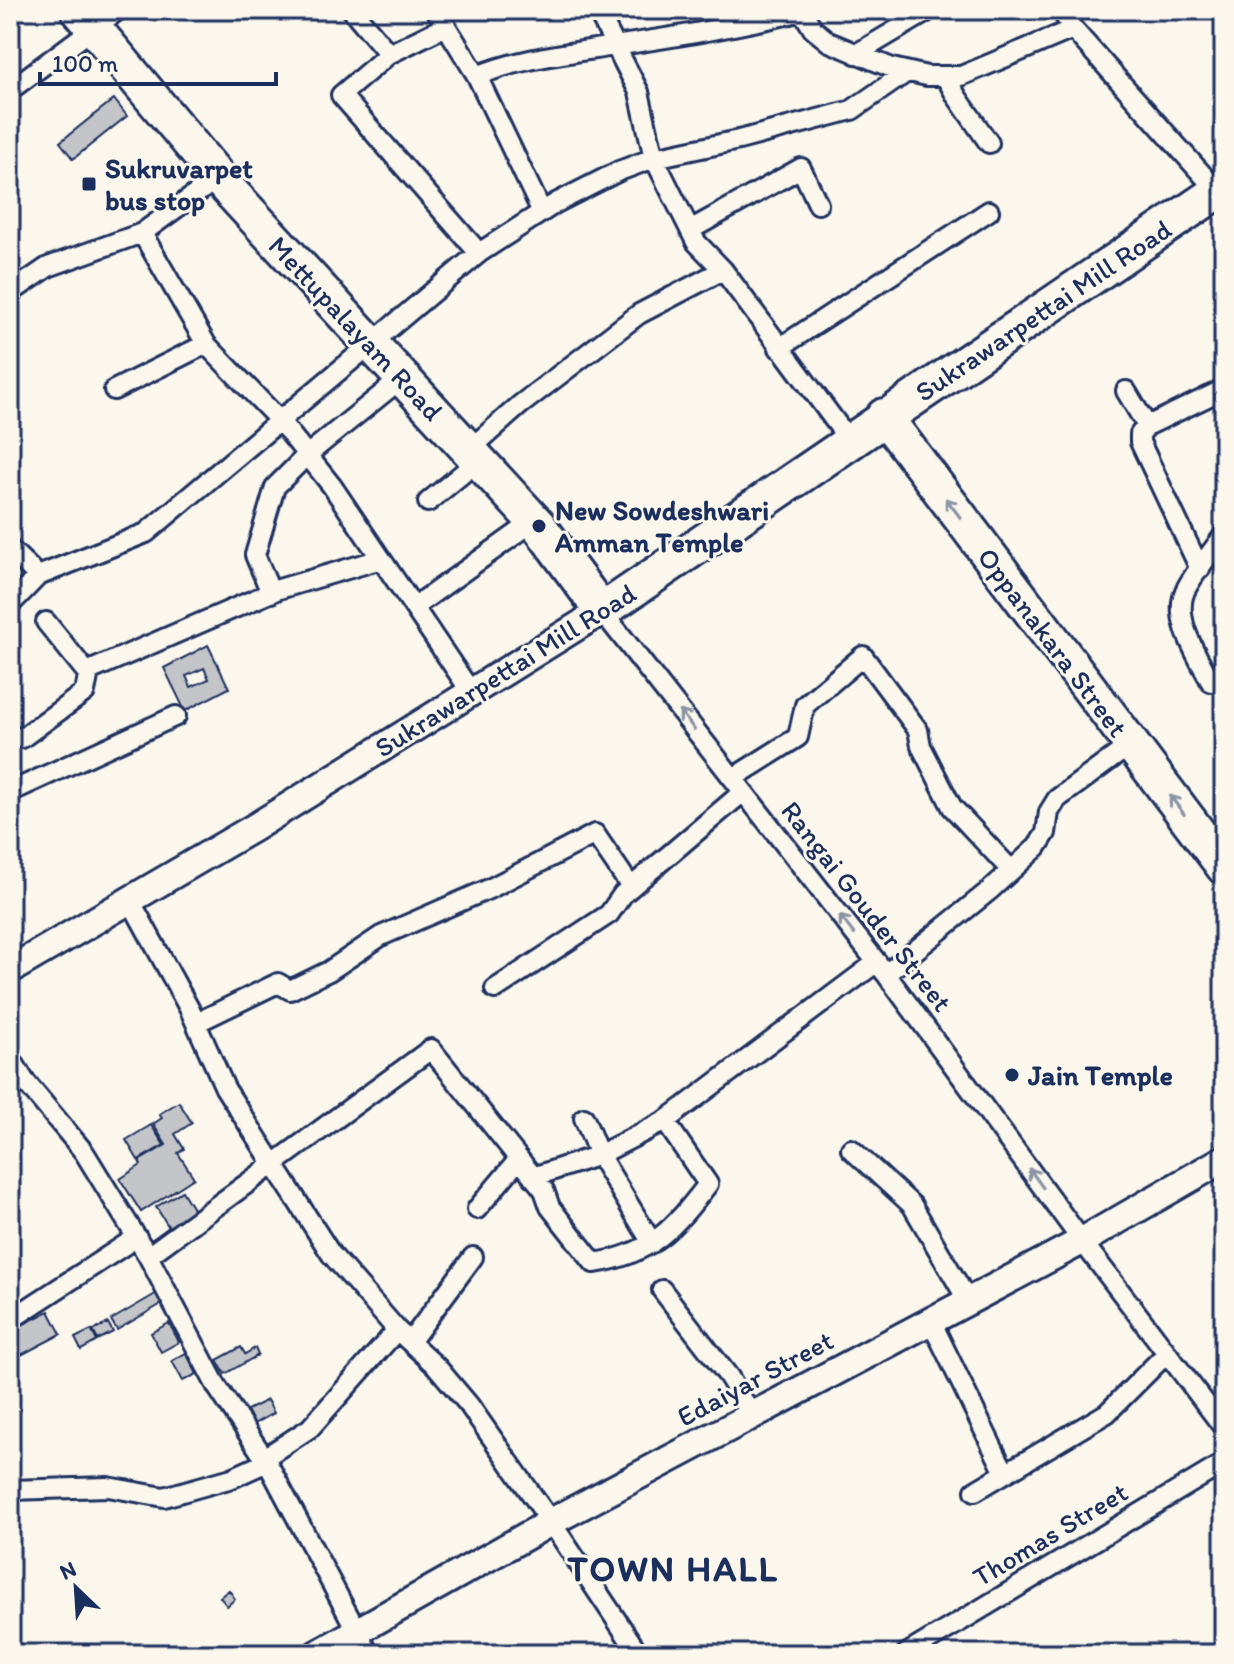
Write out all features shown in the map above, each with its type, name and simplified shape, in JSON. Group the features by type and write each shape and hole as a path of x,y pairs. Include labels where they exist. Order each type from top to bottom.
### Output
{"highway":[{"name":"Mettupalayam Road","path":"97,16 218,178 534,521 602,611"},
{"name":"Sukrawarpettai Mill Road","path":"602,611 884,416 1222,194"},
{"name":"Oppanakara Street","path":"884,416 1224,867"}],"street":[{"path":"352,10 389,54"},
{"path":"597,10 639,92 654,158 696,242 723,270 849,440"},
{"path":"856,54 930,10"},
{"path":"1061,10 1073,29 1222,194"},
{"path":"477,76 541,58 742,26 802,11 813,29 829,42 892,68 927,76 961,76 1073,29"},
{"path":"10,90 97,16"},
{"path":"479,253 341,95 389,54 441,18 477,76 542,212"},
{"path":"10,605 38,576 146,533 479,253 542,212 619,171 654,158 739,140 852,110 907,72"},
{"path":"945,76 989,143"},
{"path":"690,230 801,168 818,204"},
{"path":"10,293 48,267 142,233 218,178"},
{"path":"779,348 989,211"},
{"path":"142,233 206,344 280,421 332,486 471,692"},
{"path":"428,502 520,405 639,314 723,270"},
{"path":"114,390 206,344"},
{"path":"271,593 255,555 275,487 307,455 402,378"},
{"path":"1200,569 1140,442 1140,434 1147,426 1224,389"},
{"path":"1126,391 1147,426"},
{"path":"414,607 534,521"},
{"path":"1211,682 1182,621 1185,590 1224,535"},
{"path":"10,549 38,576"},
{"path":"88,674 271,593 381,559"},
{"name":"Sukrawarpettai Mill Road","path":"10,970 255,827 602,611"},
{"name":"Rangai Gouder Street","path":"602,611 881,968 1224,1428"},
{"path":"10,736 22,738 85,692 88,674 46,622"},
{"path":"495,989 609,914 623,894 738,785 798,737 805,705 863,656 918,730 921,746 952,807 1010,869"},
{"path":"10,792 176,716"},
{"path":"533,1177 599,1155 665,1121 981,898 1037,847 1046,833 1049,812 1057,799 1130,745"},
{"path":"196,1023 278,983 290,990 329,971 381,936 491,888 595,834 631,887"},
{"path":"130,900 196,1023 225,1088 331,1254 469,1405 639,1654"},
{"path":"148,1256 431,1049 544,1190 550,1207 594,1263 622,1259 652,1243 681,1220 708,1184 665,1121"},
{"path":"10,1057 24,1080 84,1152 137,1237 217,1387 266,1460 363,1644"},
{"path":"584,1118 599,1155 652,1243"},
{"path":"851,1149 912,1205 968,1301"},
{"path":"477,1209 519,1159"},
{"name":"Edaiyar Street","path":"317,1654 363,1644 551,1522 1082,1241 1224,1159"},
{"path":"10,1320 137,1237"},
{"path":"10,1490 108,1487 164,1497 232,1478 266,1460 310,1428 403,1336 473,1257"},
{"path":"662,1290 729,1377 752,1415"},
{"path":"931,1321 1005,1473"},
{"path":"975,1491 1107,1413 1167,1353"},
{"name":"Thomas Street","path":"906,1654 1224,1463"}],"building":[{"path":"114,99 127,116 73,159 60,142"},
{"path":"208,645 229,688 185,711 164,668","holes":["204,668 209,679 191,687 186,676"]},
{"path":"179,1102 192,1123 175,1134 184,1149 178,1153 194,1178 141,1212 120,1179 141,1165 139,1161 166,1145 153,1124 162,1118 159,1114"},
{"path":"151,1125 164,1145 138,1160 126,1140"},
{"path":"182,1191 198,1217 172,1232 156,1207"},
{"path":"159,1292 165,1302 117,1330 111,1320"},
{"path":"49,1311 61,1334 21,1355 10,1331"},
{"path":"108,1323 113,1332 98,1340 93,1331"},
{"path":"169,1323 179,1342 161,1352 151,1333"},
{"path":"91,1330 97,1341 81,1350 75,1338"},
{"path":"241,1347 245,1354 255,1348 258,1355 225,1374 217,1360"},
{"path":"186,1353 197,1374 183,1381 172,1361"},
{"path":"267,1400 274,1413 254,1424 247,1410"},
{"path":"229,1590 235,1599 227,1606 220,1597"}],"place":[{"name":"Sukruvarpet bus stop","path":"89,184"},
{"name":"New Sowdeshwari Amman Temple","path":"539,526"},
{"name":"Jain Temple","path":"1012,1075"}],"district":[{"name":"TOWN HALL","path":"673,1568"}]}
